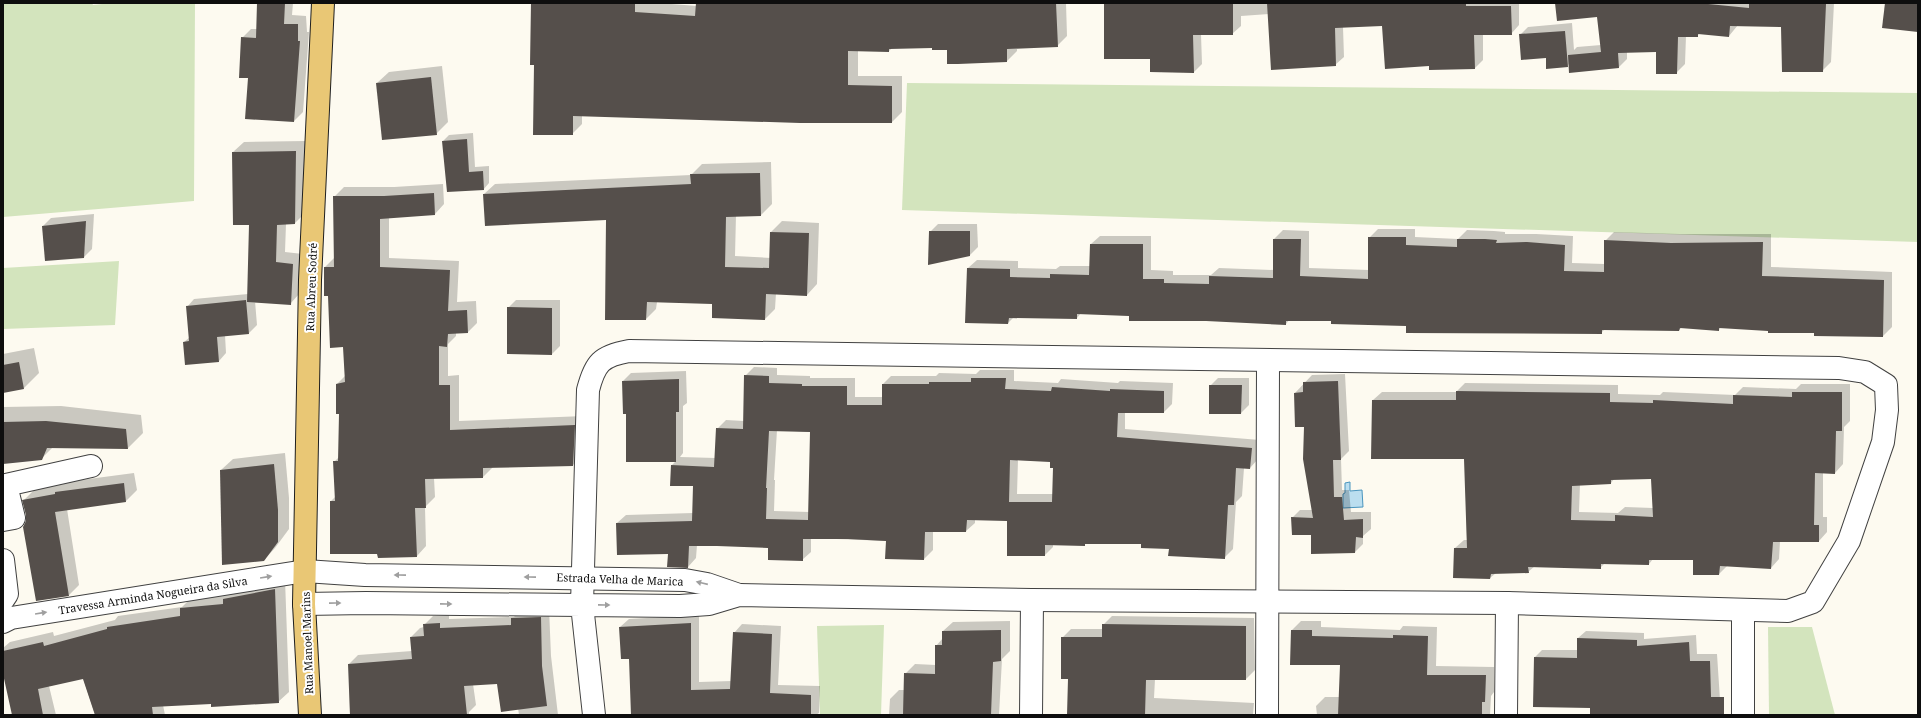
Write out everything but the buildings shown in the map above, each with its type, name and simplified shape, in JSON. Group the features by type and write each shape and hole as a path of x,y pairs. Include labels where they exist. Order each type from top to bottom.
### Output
{"main road":[{"name":"Rua Abreu Sodré","path":"305,571 310,280 324,3"},
{"name":"Rua Manoel Marins","path":"305,571 304,604 310,715"}],"street":[{"path":"304,604 372,603 582,605 680,606 708,604 739,596 1032,600 1507,603 1743,611 1788,611 1813,602 1849,541 1883,442 1887,410 1886,386 1866,372 1840,368 629,351 613,354 601,360 592,374 588,390 582,605 594,715"},
{"path":"1267,715 1269,601 1268,361"},
{"path":"3,520 14,518 5,485 91,466"},
{"path":"3,560 6,609"},
{"name":"Estrada Velha de Marica","path":"305,571 365,575 582,577 685,580 707,584 739,596"},
{"name":"Travessa Arminda Nogueira da Silva","path":"6,609 305,571"},
{"path":"1031,715 1032,600"},
{"path":"1506,715 1507,603"},
{"path":"1743,611 1743,715"}],"green space":[{"path":"92,3 93,5 111,3 195,3 194,201 3,217 3,4"},
{"path":"907,83 1918,93 1918,242 902,210"},
{"path":"119,261 115,325 3,329 3,268"},
{"path":"884,625 881,715 820,715 817,626"},
{"path":"1768,627 1812,627 1835,715 1769,715"}],"water":[{"path":"1350,482 1350,491 1362,490 1363,507 1343,508 1345,483"}]}
